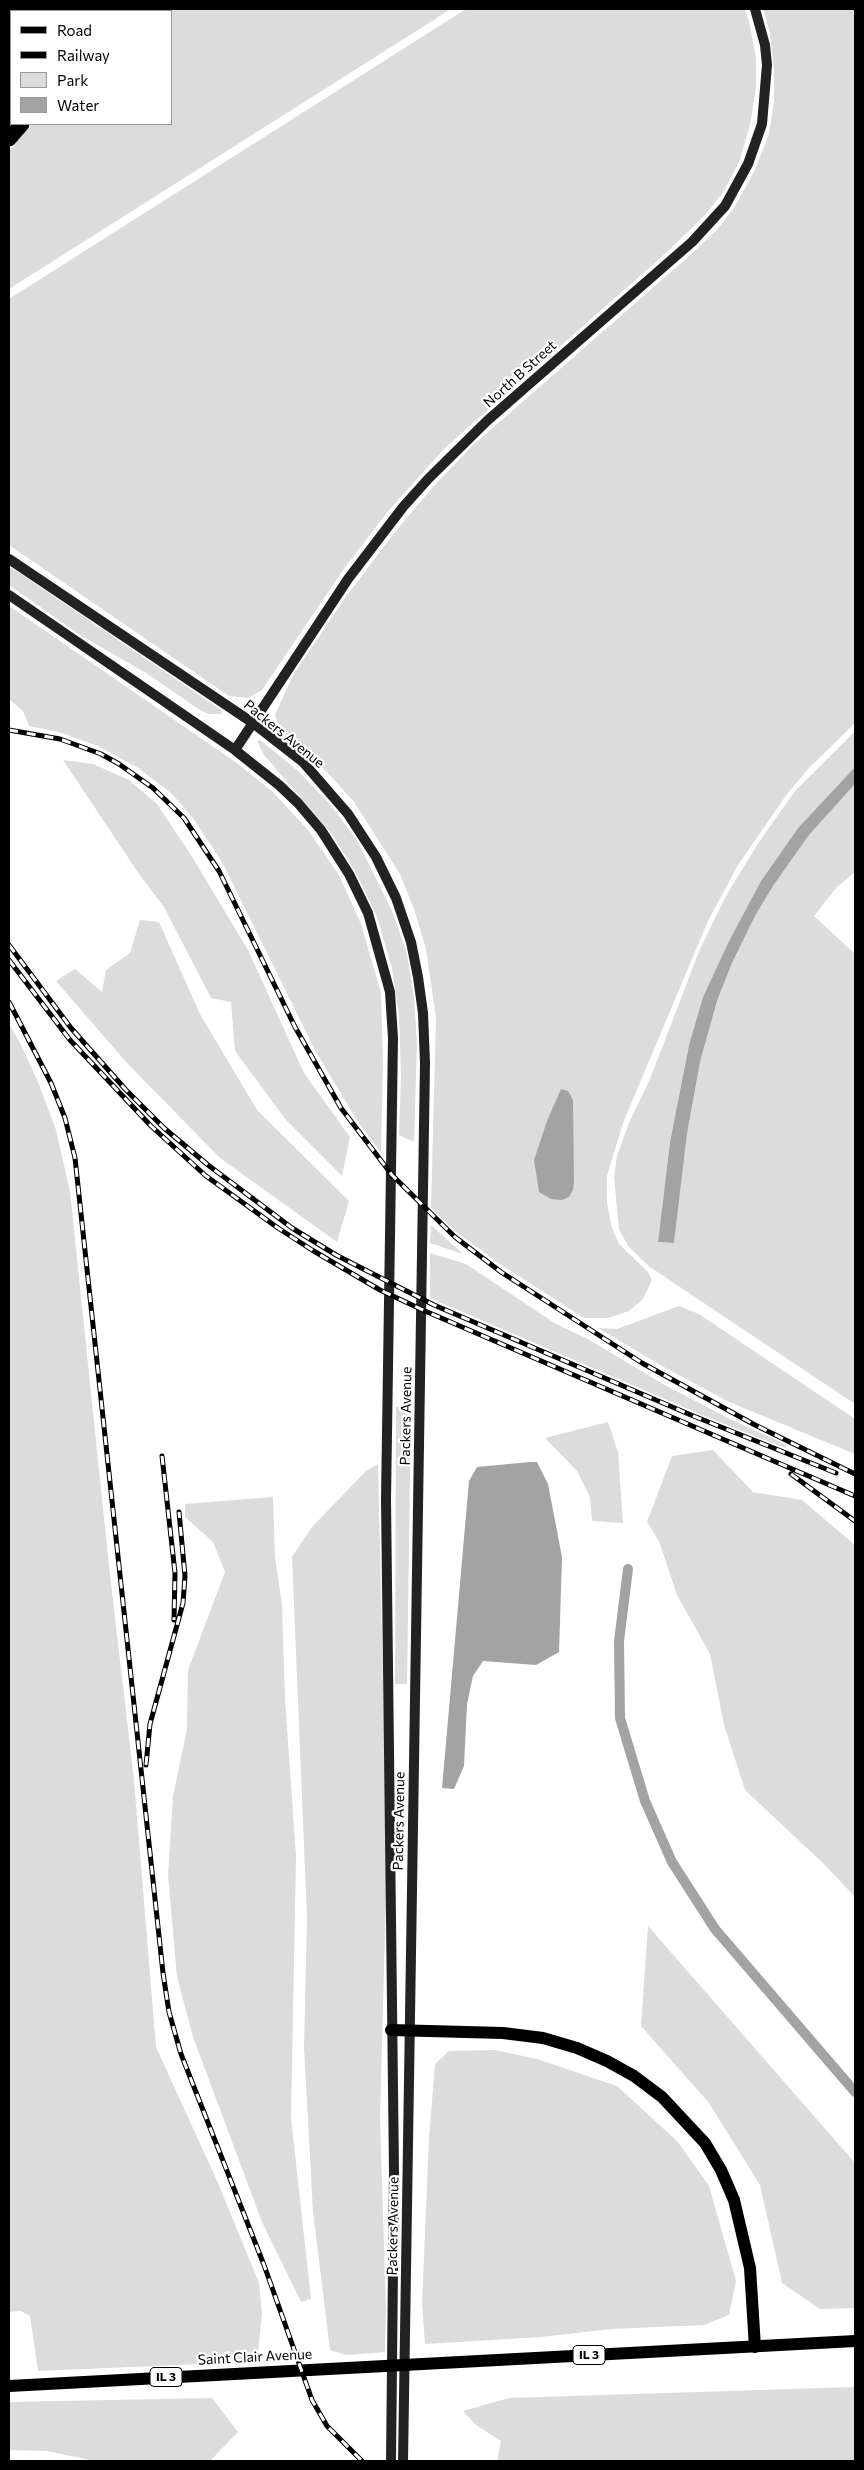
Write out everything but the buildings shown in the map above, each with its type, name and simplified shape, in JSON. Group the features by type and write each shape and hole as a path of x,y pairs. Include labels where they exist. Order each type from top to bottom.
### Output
{"highway":[{"path":"9,138 21,125"}],"main road":[{"name":"North B Street","path":"234,750 348,579 391,522 429,478 488,420 692,242 724,206 748,164 762,124 766,65 765,45 755,9"},
{"name":"Packers Avenue","path":"9,559 252,723 303,762 337,800 376,857 396,898 411,942 423,1013 425,1063 404,2461"},
{"name":"Packers Avenue","path":"9,595 234,750 279,785 321,830 349,874 368,913 390,992 393,1038 386,1498 393,2314 391,2461"},
{"path":"391,2030 503,2033 543,2038 577,2048 607,2061 634,2076 662,2097 705,2143 721,2170 734,2200 750,2268 755,2347"},
{"name":"IL 3","path":"755,2347 855,2341"},
{"name":"Saint Clair Avenue","path":"9,2386 322,2368 755,2347"}],"green space":[{"path":"9,9 83,9 10,10 9,80"},
{"path":"451,9 9,289 9,151 31,125 172,125 172,10 136,10"},
{"path":"466,9 744,9 749,21 756,58 756,88 750,125 739,162 724,191 706,214 667,252 446,447 389,510 343,570 262,690 248,698 229,696 9,545 9,299"},
{"path":"763,9 855,9 855,723 810,767 787,794 738,865 708,921 623,1123 607,1176 607,1203 612,1228 619,1244 648,1272 652,1280 643,1299 629,1311 608,1318 584,1318 497,1262 455,1231 431,1208 436,1018 426,949 414,909 400,874 354,802 327,772 280,730 275,715 293,675 345,598 395,532 432,488 472,446 688,257 716,231 734,208 754,172 769,134 774,102 774,72 770,33"},
{"path":"9,566 221,710 222,714 209,714 200,710 146,673 80,635 9,585"},
{"path":"9,606 234,761 273,792 308,830 339,875 361,924 381,993 383,1060 381,1153 358,1122 316,1052 222,862 193,818 171,793 138,768 98,746 59,732 29,726 23,711 9,699"},
{"path":"855,731 855,767 798,828 761,881 729,941 703,997 689,1045 670,1142 658,1242 674,1243 687,1134 700,1062 717,1001 732,963 755,916 773,886 809,835 855,784 855,872 837,887 814,916 855,954 855,1404 650,1267 628,1246 619,1229 614,1177 617,1156 629,1123 650,1079 700,949 726,896 759,842 795,791"},
{"path":"259,739 298,771 329,803 357,840 393,913 407,954 414,998 417,1044 414,1142 399,1135 401,1076 399,1016 392,968 377,917 357,875 332,834 264,755 258,743"},
{"path":"63,760 93,764 129,780 157,804 191,855 248,950 304,1073 350,1137 342,1176 286,1120 235,1051 231,1002 211,998 164,907 139,874"},
{"path":"140,920 159,922 200,1014 257,1110 349,1201 337,1242 220,1158 127,1063 56,981 75,969 102,992 106,970 130,953"},
{"path":"9,1024 38,1082 56,1130 70,1191 109,1566 134,1780 156,2047 218,2183 259,2283 262,2314 258,2353 256,2359 247,2362 38,2371 30,2316 21,2311 9,2312"},
{"path":"431,1225 463,1254 430,1243"},
{"path":"430,1253 466,1264 556,1324 588,1339 663,1384 732,1420 787,1445 785,1448 702,1415 430,1298"},
{"path":"679,1306 699,1314 855,1419 855,1454 729,1402 662,1366 598,1328 617,1329"},
{"path":"411,1405 407,1684 395,1684 396,1407"},
{"path":"608,1422 618,1452 623,1523 592,1521 590,1497 577,1471 545,1438"},
{"path":"713,1450 753,1492 802,1500 855,1545 855,1897 825,1865 745,1790 724,1725 710,1654 677,1595 659,1541 647,1522 672,1456"},
{"path":"378,1464 386,1894 380,2118 386,2310 385,2352 346,2355 330,2350 313,2212 304,2048 307,1918 292,1557 312,1527 366,1471"},
{"path":"273,1497 275,1557 282,1605 285,1699 296,1856 291,2118 311,2299 301,2302 262,2222 193,2037 177,1977 168,1875 173,1796 187,1729 188,1670 225,1572 213,1542 185,1517 185,1504"},
{"path":"648,1926 855,2163 855,2308 820,2309 782,2283 760,2185 709,2103 641,2026"},
{"path":"495,2050 537,2059 617,2086 678,2142 709,2186 736,2281 729,2315 704,2325 611,2329 541,2337 425,2344 422,2304 429,2138 435,2064 449,2051"},
{"path":"855,2387 855,2461 497,2461 501,2441 476,2425 463,2411 509,2398"},
{"path":"212,2398 238,2432 210,2461 95,2461 47,2451 9,2450 9,2402"}],"water":[{"path":"855,767 855,784 809,835 773,886 755,916 732,963 717,1001 700,1062 687,1134 674,1243 658,1242 670,1142 689,1045 703,997 729,941 761,881 798,828"},
{"path":"561,1089 568,1091 573,1100 574,1182 573,1190 569,1197 562,1200 551,1199 539,1192 534,1160 547,1121"},
{"path":"537,1462 548,1484 562,1557 559,1652 536,1665 483,1661 473,1676 467,1704 464,1766 454,1789 442,1788 469,1481 477,1467"}],"waterway":[{"path":"628,1569 619,1641 620,1718 645,1801 672,1862 715,1929 855,2092"}],"railway":[{"path":"9,730 60,739 101,754 153,788 184,818 219,871 295,1027 341,1108 392,1175 455,1237 501,1272 642,1363 755,1425 855,1474"},
{"path":"9,945 71,1028 126,1090 164,1128 208,1165 292,1228 336,1255 434,1305 691,1415 836,1473"},
{"path":"9,960 70,1040 151,1126 206,1176 312,1250 380,1290 425,1311 855,1496"},
{"path":"9,1002 51,1083 65,1118 75,1158 163,1973 169,2012 181,2054 264,2265 312,2400 327,2426 362,2461"},
{"path":"162,1456 175,1573 174,1620"},
{"path":"791,1474 855,1521"},
{"path":"146,1765 150,1724 183,1603 185,1576 179,1512"}]}
